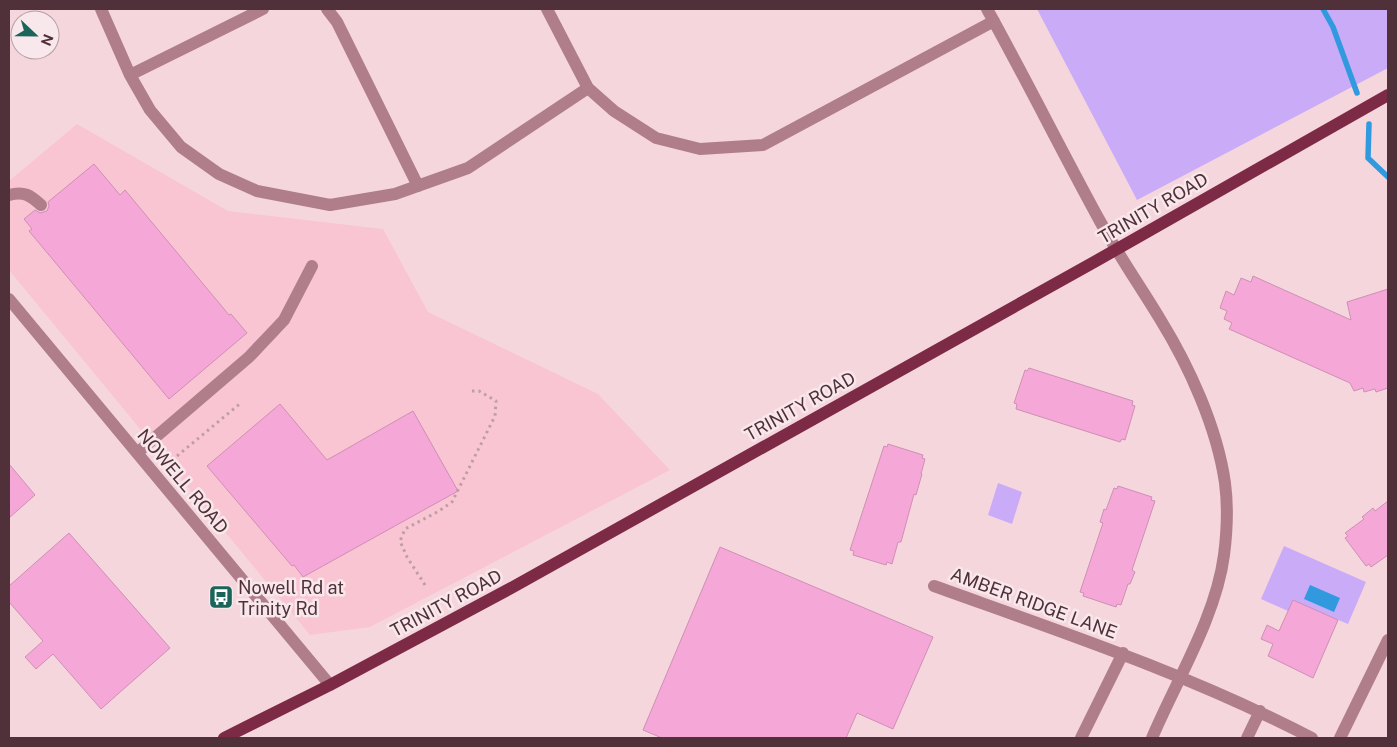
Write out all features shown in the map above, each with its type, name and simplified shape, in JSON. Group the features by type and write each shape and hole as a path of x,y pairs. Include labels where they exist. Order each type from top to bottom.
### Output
{"main road":[{"name":"TRINITY ROAD","path":"224,738 330,685 513,587 1116,250 1388,94"}],"street":[{"path":"101,9 130,74 150,110 181,147 218,174 257,191 330,205 395,194 468,168 588,88"},
{"path":"130,74 264,9"},
{"path":"327,9 337,22 418,186"},
{"path":"547,9 588,88 614,111 656,138 700,149 764,145 994,21"},
{"path":"988,9 1070,168 1116,250 1161,320 1193,381 1216,442 1225,483 1226,526 1224,557 1216,590 1181,677 1152,738"},
{"path":"9,195 18,192 32,196 41,205"},
{"path":"137,453 249,356 284,320 312,266"},
{"name":"NOWELL ROAD","path":"9,299 330,685"},
{"name":"AMBER RIDGE LANE","path":"934,586 1123,653 1260,711 1312,738"},
{"path":"1340,738 1388,640"},
{"name":"AMBER RIDGE LANE","path":"1081,738 1123,653"},
{"path":"1247,738 1260,711"}],"path":[{"path":"425,585 407,557 400,541 405,529 452,502 495,416 496,401 479,391 470,391"},
{"path":"177,456 242,402"}],"shaded area":[{"path":"1037,9 1388,9 1388,68 1137,200"},
{"path":"77,124 228,211 383,229 428,312 598,394 670,470 370,627 310,635 9,270 9,181"},
{"path":"998,483 1022,492 1012,524 988,515"},
{"path":"1284,546 1366,582 1348,624 1293,601 1288,611 1261,599"}],"water":[{"path":"1310,585 1340,598 1334,612 1304,599"}],"building":[{"path":"94,164 120,195 125,190 229,315 231,314 247,333 169,399 29,231 32,229 24,219 35,210 40,213 47,211 48,202"},
{"path":"1253,276 1351,320 1347,302 1388,289 1388,388 1376,392 1375,389 1364,392 1363,388 1354,391 1350,383 1229,329 1232,323 1224,319 1227,311 1220,308 1226,291 1234,295 1241,278 1251,282"},
{"path":"1029,368 1133,401 1132,405 1135,406 1125,440 1122,439 1120,442 1016,409 1017,404 1014,403 1025,370 1027,371"},
{"path":"280,404 327,460 413,411 458,491 303,577 207,466"},
{"path":"888,444 923,455 922,458 925,459 901,542 898,542 892,564 887,562 886,565 853,555 854,551 850,550 884,446 887,447"},
{"path":"9,464 35,495 9,518"},
{"path":"1118,486 1152,497 1151,500 1155,501 1132,570 1135,572 1130,584 1128,584 1121,605 1117,604 1116,607 1083,596 1084,593 1080,592 1103,523 1100,522 1104,509 1106,510 1114,488 1117,489"},
{"path":"1388,501 1388,555 1371,567 1369,564 1366,566 1345,538 1348,536 1345,533 1364,519 1362,517 1373,508 1375,511"},
{"path":"69,533 170,648 101,709 53,654 36,669 25,657 43,641 9,602 9,586"},
{"path":"720,547 933,637 893,729 857,713 846,738 662,738 643,730"},
{"path":"1293,600 1338,620 1313,678 1268,656 1273,644 1261,639 1267,625 1279,631"}],"waterway":[{"path":"1323,9 1333,27 1357,93"},
{"path":"1369,124 1368,158 1388,177"}],"place":[{"name":"Nowell Rd at Trinity Rd","path":"221,597"}]}
